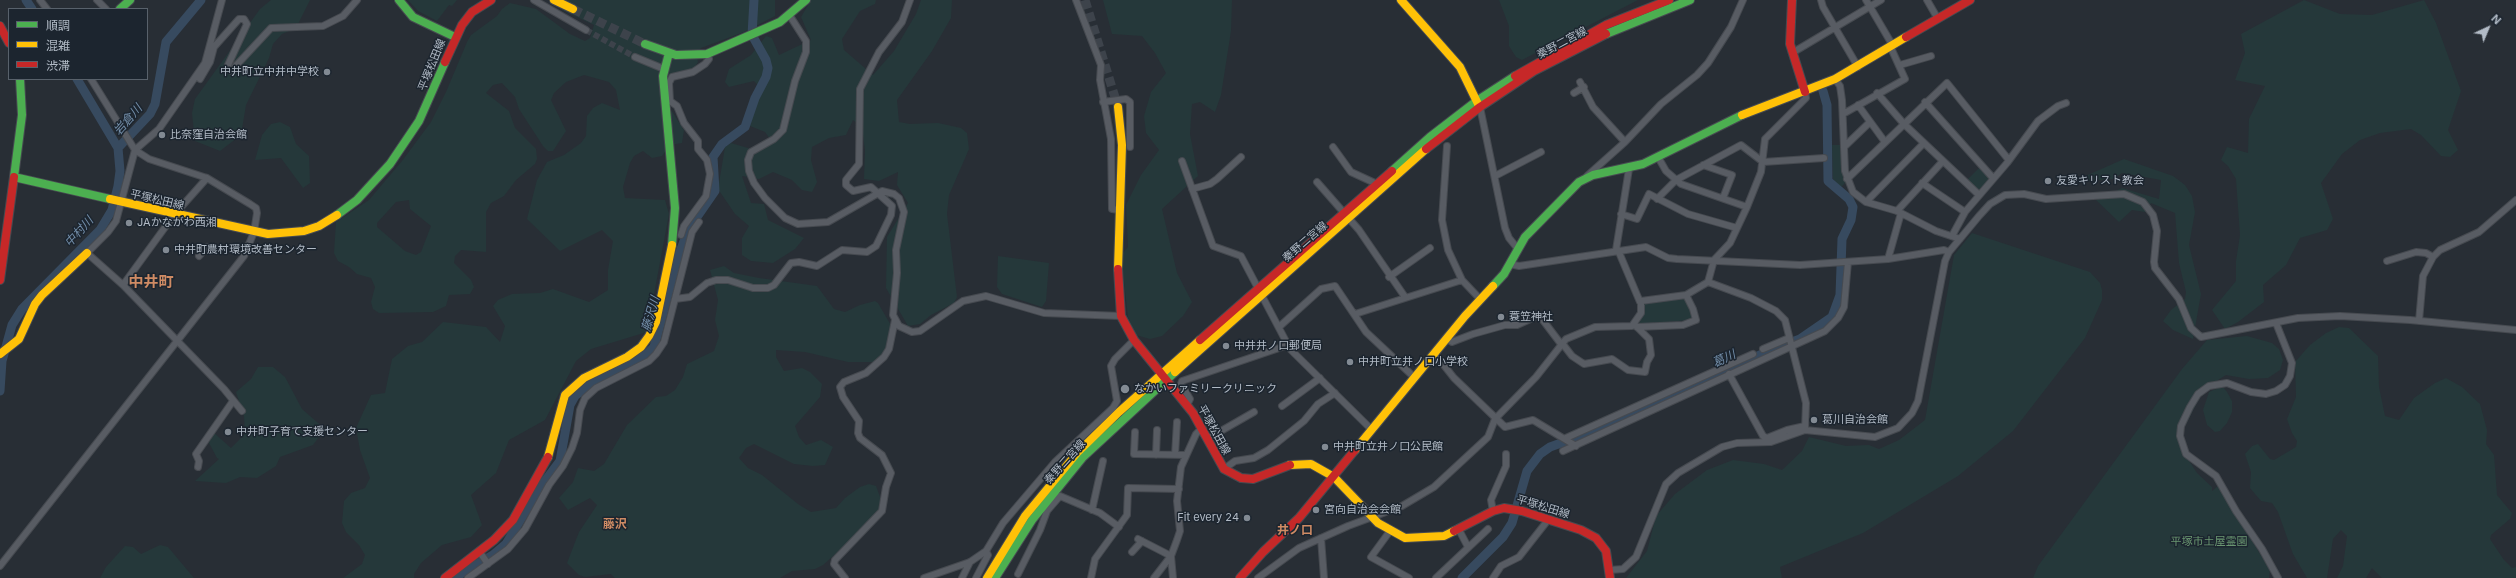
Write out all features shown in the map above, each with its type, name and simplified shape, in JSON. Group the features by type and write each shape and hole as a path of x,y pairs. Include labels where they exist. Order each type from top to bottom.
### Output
{"main road":[{"path":"121,8 130,0"},
{"path":"399,0 413,16 455,37"},
{"name":"平塚松田線","path":"14,177 174,215 254,232 282,233 314,228 332,219 356,200 390,164 419,121 455,37 472,12 491,0"},
{"path":"554,0 573,9"},
{"path":"646,44 669,53 708,54 790,16 806,0"},
{"path":"1400,0 1447,50 1460,67 1479,103"},
{"name":"秦野二宮線","path":"1346,216 1377,184 1430,137 1530,65 1571,42 1606,25 1669,0"},
{"name":"秦野二宮線","path":"987,578 1025,516 1077,453 1346,216 1479,103 1583,44 1639,18 1690,0"},
{"path":"1792,0 1789,26 1792,53 1805,92"},
{"path":"1240,578 1263,552 1299,518 1480,298 1504,274 1525,237 1584,179 1629,169 1658,157 1734,118 1805,92 1835,79 1858,67 1970,0"},
{"path":"0,26 8,41"},
{"path":"445,578 506,530 545,466 553,445 565,395 584,378 627,357 641,347 650,336 656,322 678,233 664,69 669,53"},
{"path":"0,280 22,115 20,80"},
{"name":"平塚松田線","path":"1118,108 1122,146 1117,283 1121,316 1134,340 1187,405 1202,428 1224,469 1241,478 1253,479 1264,477 1286,465 1303,462 1316,466 1334,477 1372,517 1390,531 1405,538 1418,539 1444,536 1493,511 1510,509 1522,511 1581,530 1596,538 1606,551 1610,574"},
{"path":"0,354 19,339 39,299 87,253"},
{"name":"秦野二宮線","path":"996,578 1032,520 1060,483 1088,452 1164,377"}],"street":[{"path":"40,0 46,8"},
{"path":"97,0 105,8"},
{"path":"222,0 205,63 159,129 135,150 116,221 108,232 87,253 123,285 242,411"},
{"path":"195,78 200,78 205,72 214,47 239,19 244,19 246,24 228,65 228,69 231,71 271,28 323,26 343,16 356,0"},
{"path":"534,0 586,30"},
{"path":"675,299 690,297 707,283 716,280 728,280 757,289 768,288 774,285 791,264 799,262 817,266 842,250 871,251 876,246 892,209 871,187 856,191 849,189 846,185 847,176 859,167 859,94 879,52 902,22 910,0"},
{"path":"1076,0 1101,65 1100,80 1111,139 1112,209 1119,210"},
{"path":"1584,179 1625,142 1661,104 1697,75 1708,63 1734,22 1743,0"},
{"path":"1820,0 1858,67"},
{"path":"1842,114 1877,93 1905,79 1892,47 1866,0"},
{"path":"1792,53 1881,0"},
{"path":"1927,0 1938,19"},
{"path":"790,16 806,41 806,52 795,81 782,130 774,138 756,148 748,156 748,165 754,183 785,218 803,225 828,222 839,218 876,193 882,191 894,194 902,204 904,212 896,250 897,273 893,314 895,320 904,330 920,331 963,301 986,296 1044,313 1121,316"},
{"path":"690,240 678,233 706,196 710,174 707,160 698,149 698,141 684,123 677,106 670,101 669,83 672,78 693,72 705,64 709,59 708,54"},
{"path":"1900,65 1931,56"},
{"path":"635,57 664,69"},
{"path":"1835,79 1841,93 1847,179 1853,192 1866,202 1899,212 1960,240"},
{"path":"0,566 178,342 244,256 254,232 256,208 206,178 149,158 135,150 92,80"},
{"path":"1574,93 1582,84 1593,108 1625,142"},
{"path":"1847,179 1925,102 1947,84 2008,159"},
{"path":"1640,302 1650,298 1686,295 1708,282 1714,260 1730,243 1738,228 1763,162 1766,139 1806,98 1805,92"},
{"path":"1877,93 1904,124 1978,194"},
{"path":"1103,102 1126,99 1130,102 1130,147"},
{"path":"1925,102 1993,178"},
{"path":"1479,103 1505,228 1509,238 1518,248"},
{"path":"1952,236 1965,212 1978,194 1993,178 2038,121 2058,106 2066,103"},
{"path":"1858,105 1885,142"},
{"path":"1845,146 1870,122"},
{"path":"1866,202 1924,143"},
{"path":"1657,199 1676,180 1741,145 1763,162 1824,158"},
{"path":"1447,146 1442,220 1448,250 1462,280 1480,298"},
{"path":"1333,147 1351,172 1366,180 1372,180 1377,184"},
{"path":"1495,176 1540,152"},
{"path":"1192,189 1213,182 1241,156"},
{"path":"1658,157 1666,171 1676,180 1746,207"},
{"path":"1182,161 1213,246 1241,256 1261,291 1288,345 1372,430"},
{"path":"1888,259 1899,212 1922,183 1943,161"},
{"path":"1703,165 1732,175 1723,198"},
{"path":"1629,169 1621,214 1617,250 1640,302 1642,310 1636,326"},
{"path":"123,285 174,215 206,178"},
{"path":"1317,182 1359,230 1405,297"},
{"path":"1922,183 1965,212"},
{"path":"1621,214 1637,219 1649,194 1688,214 1738,228"},
{"path":"1729,374 1763,436 1767,438 1787,430 1805,428 1875,437 1898,428 1909,417 1918,402 1945,261 1949,252 1990,204 2005,194 2024,194 2046,199 2116,194 2130,195 2143,202 2153,215 2157,231 2154,262 2155,268 2179,299 2194,332 2201,337 2214,336 2298,318 2340,316 2419,321 2516,330"},
{"path":"2419,321 2423,276 2433,257 2440,250 2479,232 2516,200"},
{"path":"468,578 520,538 549,485 563,466 577,433 580,410 585,398 596,388 649,361 664,342 690,240 694,227 699,222"},
{"path":"199,256 207,247"},
{"path":"1510,264 1524,265 1617,250 1646,247 1668,258 1800,265 1888,259 1944,250 1949,252"},
{"path":"1390,277 1430,248"},
{"path":"2387,261 2416,252 2433,257"},
{"path":"1563,451 1825,331 1838,318 1845,302 1848,262"},
{"path":"1355,314 1462,280"},
{"path":"1708,282 1751,298 1776,311 1787,323 1791,347 1806,403 1805,428"},
{"path":"1279,327 1321,289 1336,286 1366,332 1415,378"},
{"path":"1258,578 1299,548 1402,506 1434,487 1488,437 1495,419 1536,378 1566,339 1596,327 1683,325 1696,320 1694,309 1686,295"},
{"path":"1447,339 1452,342 1473,334 1505,326 1517,325 1539,315 1572,356 1584,364 1612,359 1628,370 1645,372 1647,362 1651,355 1648,339 1636,326"},
{"path":"845,578 834,564 835,560 882,511 886,487 891,473 882,455 860,438 858,433 859,421 843,397 840,387 844,382 866,373 884,357 891,341 895,320"},
{"path":"2276,323 2292,363 2290,376 2285,385 2276,391 2262,394 2227,383 2209,386 2193,400 2183,421 2180,436 2186,454 2216,476 2236,511 2262,549 2278,578"},
{"path":"1763,349 1789,338"},
{"path":"924,578 970,562 986,551 1003,523 1055,462 1113,408 1117,401 1111,366 1114,359 1134,340"},
{"path":"1187,405 1190,399 1181,384 1182,381 1288,345"},
{"path":"1435,354 1454,378 1505,427 1509,434"},
{"path":"1567,438 1753,354"},
{"path":"1282,406 1320,378"},
{"path":"1687,383 1691,392"},
{"path":"1224,469 1235,461 1254,458 1268,450 1304,421 1318,404 1335,393"},
{"path":"198,466 200,461 196,454 233,401"},
{"path":"1207,439 1254,412"},
{"path":"1505,427 1530,419 1567,438 1576,445"},
{"path":"1175,455 1176,422"},
{"path":"1154,578 1171,556 1180,531 1177,501 1181,467 1196,434 1202,428"},
{"path":"1610,574 1623,569 1636,557 1661,490 1672,478 1729,444 1765,443 1805,428"},
{"path":"1156,455 1157,430"},
{"path":"1135,432 1134,454 1186,455"},
{"path":"1493,511 1491,500 1506,466 1506,454"},
{"path":"1092,510 1103,461"},
{"path":"1091,578 1095,559 1127,515 1128,488 1179,489"},
{"path":"1018,574 1040,530 1047,511 1060,496 1110,519 1119,528"},
{"path":"1493,578 1501,566 1519,557 1548,520"},
{"path":"1458,528 1468,547"},
{"path":"1436,578 1488,529"},
{"path":"1390,531 1371,557 1409,578"},
{"path":"1321,538 1324,578"},
{"path":"1132,552 1140,540 1171,556"},
{"path":"479,551 488,564"},
{"path":"976,578 988,555 986,551"},
{"path":"1171,556 1173,578"},
{"path":"962,578 970,562"}],"green space":[{"path":"271,0 310,0 296,28 282,34 273,44 269,58 246,105 241,135 220,151 195,141 192,113 195,99 260,9"},
{"path":"408,0 457,0 452,6 449,5 437,21 418,11"},
{"path":"557,0 775,0 775,16 744,32 701,48 696,53 698,62 693,70 670,75 671,110 684,130 682,143 670,145 662,156 652,158 643,151 634,156 630,163 623,187 625,198 665,200 669,214 647,332 591,349 576,361 545,420 509,440 496,473 471,495 482,525 471,537 442,545 421,563 414,574 414,578 343,578 362,564 365,555 359,545 346,532 342,523 344,501 351,493 365,488 370,478 360,450 356,428 371,395 385,393 392,359 408,346 422,342 443,322 486,327 500,342 505,326 493,306 498,300 512,294 540,293 553,289 589,302 608,290 608,270 613,241 602,230 560,251 527,219 537,180 547,162 564,155 581,143 586,136 587,116 593,108 602,103 620,110 616,90 609,82 584,75 566,82 554,93 551,100 566,131 553,151 548,151 543,146 519,109 515,97 502,83 493,85 486,93 509,111 515,128 536,149 537,159 535,164 516,180 504,196 491,203 486,212 486,252 461,250 455,256 454,263 471,280 474,287 470,294 449,295 446,306 433,312 379,313 373,309 371,302 375,287 371,278 357,274 349,267 338,261 334,253 336,222 369,200 402,161 431,122 471,35 497,16 502,9 510,3 536,9 570,34 585,41 590,38 594,25 560,9","holes":["409,200 410,209 431,226 421,252 416,255 405,251 377,227 377,223 396,202"]},
{"path":"811,0 876,0 875,4 860,11 842,39 844,50 873,75 894,51 916,14 921,0 952,0 951,18 932,51 897,100 899,122 910,124 938,123 961,128 967,133 969,149 949,195 947,214 957,297 954,303 931,315 920,324 908,326 886,288 887,237 908,203 897,185 898,172 879,181 864,179 865,150 862,127 853,120 846,135 829,138 812,147 811,160 817,182 812,192 802,190 792,180 773,172 759,179 742,176 751,203 764,204 768,220 804,238 795,249 773,263 751,261 742,255 742,238 749,226 735,214 718,189 725,147 731,143 758,151 773,143 765,132 750,126 758,85 754,81 729,87 725,82 729,69 751,55 766,36 772,38 779,55 811,40 801,17"},
{"path":"1103,0 1232,0 1231,31 1221,95 1215,112 1200,102 1192,104 1190,134 1198,176 1162,209 1177,273 1192,302 1183,316 1162,336 1150,339 1136,335 1128,317 1121,255 1128,247 1126,205 1141,175 1159,150 1146,133 1144,116 1151,92 1166,73 1155,53 1142,36 1112,34"},
{"path":"1499,0 1638,0 1522,60 1516,57 1509,46 1509,26"},
{"path":"2304,0 2340,14 2372,15 2424,0 2436,23 2461,91 2448,130 2458,150 2450,157 2441,156 2421,135 2411,129 2380,133 2360,140 2342,154 2321,183 2333,219 2327,230 2300,238 2286,265 2263,285 2264,302 2238,322 2225,329 2212,310 2236,281 2236,261 2240,235 2236,179 2228,166 2221,160 2227,147 2248,153 2249,119 2265,86 2235,80 2245,53 2241,34"},
{"path":"280,122 290,127 296,144 309,156 310,183 303,188 281,158 255,160 262,135 271,124"},
{"path":"1832,145 1843,145 1846,182 1841,187 1833,179"},
{"path":"2124,159 2173,176 2185,185 2192,196 2195,212 2189,245 2201,294 2193,339 2173,330 2163,321 2171,310 2185,299 2186,292 2179,263 2175,213 2151,203 2145,212 2132,210 2119,222 2096,200 2122,188 2159,199 2161,180 2122,173 2113,179 2085,181 2083,177"},
{"path":"1981,166 1990,179 1980,190 1977,190 1967,180"},
{"path":"1972,233 2090,272 2100,283 2102,300 2085,338 2013,431 1958,476 1863,533 1780,567 1782,578 1626,578 1647,551 1656,516 1675,494 1707,470 1733,460 1764,464 1782,470 1802,451 1809,437 1846,446 1869,445 1879,449 1899,440 1925,420 1954,255"},
{"path":"998,256 1049,263 1046,301 1042,307 1002,294 997,287"},
{"path":"724,266 734,273 817,286 834,309 845,312 860,305 875,301 878,303 896,334 883,362 848,362 805,352 776,350 776,357 784,371 802,368 810,372 822,384 820,397 795,426 799,437 806,445 821,440 833,447 825,465 813,466 794,464 754,444 746,448 739,458 748,468 762,475 798,504 811,512 836,508 845,498 860,487 869,484 876,486 885,510 823,565 815,569 792,571 780,578 615,578 611,574 585,577 579,575 567,563 579,532 597,505 590,498 568,510 559,498 573,482 578,468 594,471 604,464 627,425 656,397 666,396 675,390 683,377 687,364 714,351 719,336 715,320 718,300 710,270"},
{"path":"1683,298 1687,299 1693,318 1692,320 1639,324 1644,310 1644,303"},
{"path":"2339,327 2349,328 2378,356 2379,387 2385,416 2399,420 2414,398 2435,383 2446,378 2462,387 2480,404 2487,430 2486,444 2494,455 2497,495 2512,513 2510,519 2491,535 2490,539 2504,560 2512,568 2516,567 2516,578 2382,578 2372,568 2366,578 2337,578 2343,566 2347,536 2341,530 2333,539 2327,578 2307,578 2293,554 2278,512 2272,503 2261,501 2250,488 2251,472 2245,454 2252,446 2258,444 2270,459 2274,460 2296,447 2297,441 2292,433 2287,419 2296,397 2295,362 2310,345 2326,333"},
{"name":"平塚市土屋霊園","path":"2247,336 2272,343 2279,349 2283,360 2280,370 2268,378 2249,379 2226,375 2205,388 2180,435 2186,456 2197,473 2212,487 2212,491 2218,486 2270,570 2269,578 2033,578 2038,566 2182,369 2207,340"},
{"path":"258,367 273,367 285,377 302,409 325,429 313,445 280,457 276,466 257,478 240,477 226,483 195,481 219,459 209,443 213,432 231,448 245,434 244,416 236,392 251,379"},
{"path":"2218,388 2224,388 2227,392 2232,401 2232,412 2227,423 2220,431 2215,432 2207,425 2203,410 2209,392"},
{"path":"160,545 168,547 194,578 100,578 106,567 125,546 133,547 141,554"}],"waterway":[{"name":"中村川","path":"26,0 31,8"},
{"name":"岩倉川","path":"118,148 150,114 155,104 166,42 201,0"},
{"name":"藤沢川","path":"454,578 493,555 506,544 539,489 560,461 570,405 575,396 587,387 647,354 654,347 677,260 688,230 715,191 713,157 722,144 745,127 755,98 766,77 768,68 766,60 752,35 754,0"},
{"name":"中村川","path":"0,391 2,361 12,325 22,309 100,230 112,210 118,186 120,171 118,148 78,80"},
{"name":"葛川","path":"1462,578 1503,537 1512,523 1527,471 1540,454 1550,447 1616,423 1766,352 1800,339 1832,317 1840,295 1842,239 1851,220 1853,207 1849,199 1828,181 1827,105 1823,91"}],"tunnel":[{"path":"1085,0 1118,107"},
{"path":"573,9 645,44"},
{"path":"586,30 635,57"}],"traffic: fast":[{"path":"121,8 130,0"},
{"path":"399,0 413,17 455,37"},
{"path":"645,44 676,55 707,54 780,22 806,0"},
{"path":"1606,34 1690,0"},
{"path":"669,53 663,76 675,208 672,245"},
{"path":"337,215 357,200 390,164 419,121 445,62"},
{"path":"1392,171 1430,137 1478,100 1515,76"},
{"path":"20,80 22,115 14,177 110,199"},
{"path":"1493,286 1504,274 1525,237 1579,182 1593,175 1643,164 1742,115"},
{"path":"995,578 1032,520 1083,457 1175,372"}],"traffic: slow":[{"path":"554,0 573,9"},
{"path":"1401,0 1460,67 1479,106"},
{"path":"1742,115 1835,79 1906,37"},
{"path":"1118,107 1122,145 1118,269"},
{"path":"1175,372 1426,149"},
{"path":"110,199 268,234 304,231 319,226 337,215"},
{"path":"548,457 565,395 584,378 627,357 641,347 649,336 656,322 672,245"},
{"path":"0,354 19,339 35,304 42,295 87,253"},
{"path":"1355,450 1465,316 1493,286"},
{"path":"987,578 1025,516 1077,453 1119,412 1200,340"},
{"path":"1290,465 1311,464 1334,477 1378,523 1405,538 1444,536 1454,531"}],"traffic: jam":[{"path":"445,62 462,25 472,12 491,0"},
{"path":"1515,76 1606,25 1669,0"},
{"path":"1792,0 1790,44 1805,92"},
{"path":"1906,37 1970,0"},
{"path":"0,26 8,41"},
{"path":"1426,149 1480,107 1534,71 1606,34"},
{"path":"1200,340 1392,171"},
{"path":"0,280 14,177"},
{"path":"1118,269 1121,316 1134,340 1193,413 1224,469 1241,478 1253,479 1290,465"},
{"path":"1240,578 1263,552 1299,518 1355,450"},
{"path":"445,578 494,540 513,520 548,457"},
{"path":"1454,531 1493,511 1504,508 1522,511 1581,530 1596,538 1606,551 1610,578"}],"place":[{"name":"中井町立中井中学校","path":"327,72"},
{"name":"比奈窪自治会館","path":"162,135"},
{"name":"友愛キリスト教会","path":"2048,181"},
{"name":"JAかながわ西湘","path":"129,223"},
{"name":"中井町農村環境改善センター","path":"166,250"},
{"name":"蓑笠神社","path":"1501,317"},
{"name":"中井井ノ口郵便局","path":"1226,346"},
{"name":"中井町立井ノ口小学校","path":"1350,362"},
{"name":"なかいファミリークリニック","path":"1125,389"},
{"name":"葛川自治会館","path":"1814,420"},
{"name":"中井町子育て支援センター","path":"228,432"},
{"name":"中井町立井ノ口公民館","path":"1325,447"},
{"name":"宮向自治会会館","path":"1316,510"},
{"name":"Fit every 24","path":"1247,518"}],"district":[{"name":"中井町","path":"151,282"},
{"name":"藤沢","path":"615,524"},
{"name":"井ノ口","path":"1295,530"}]}
